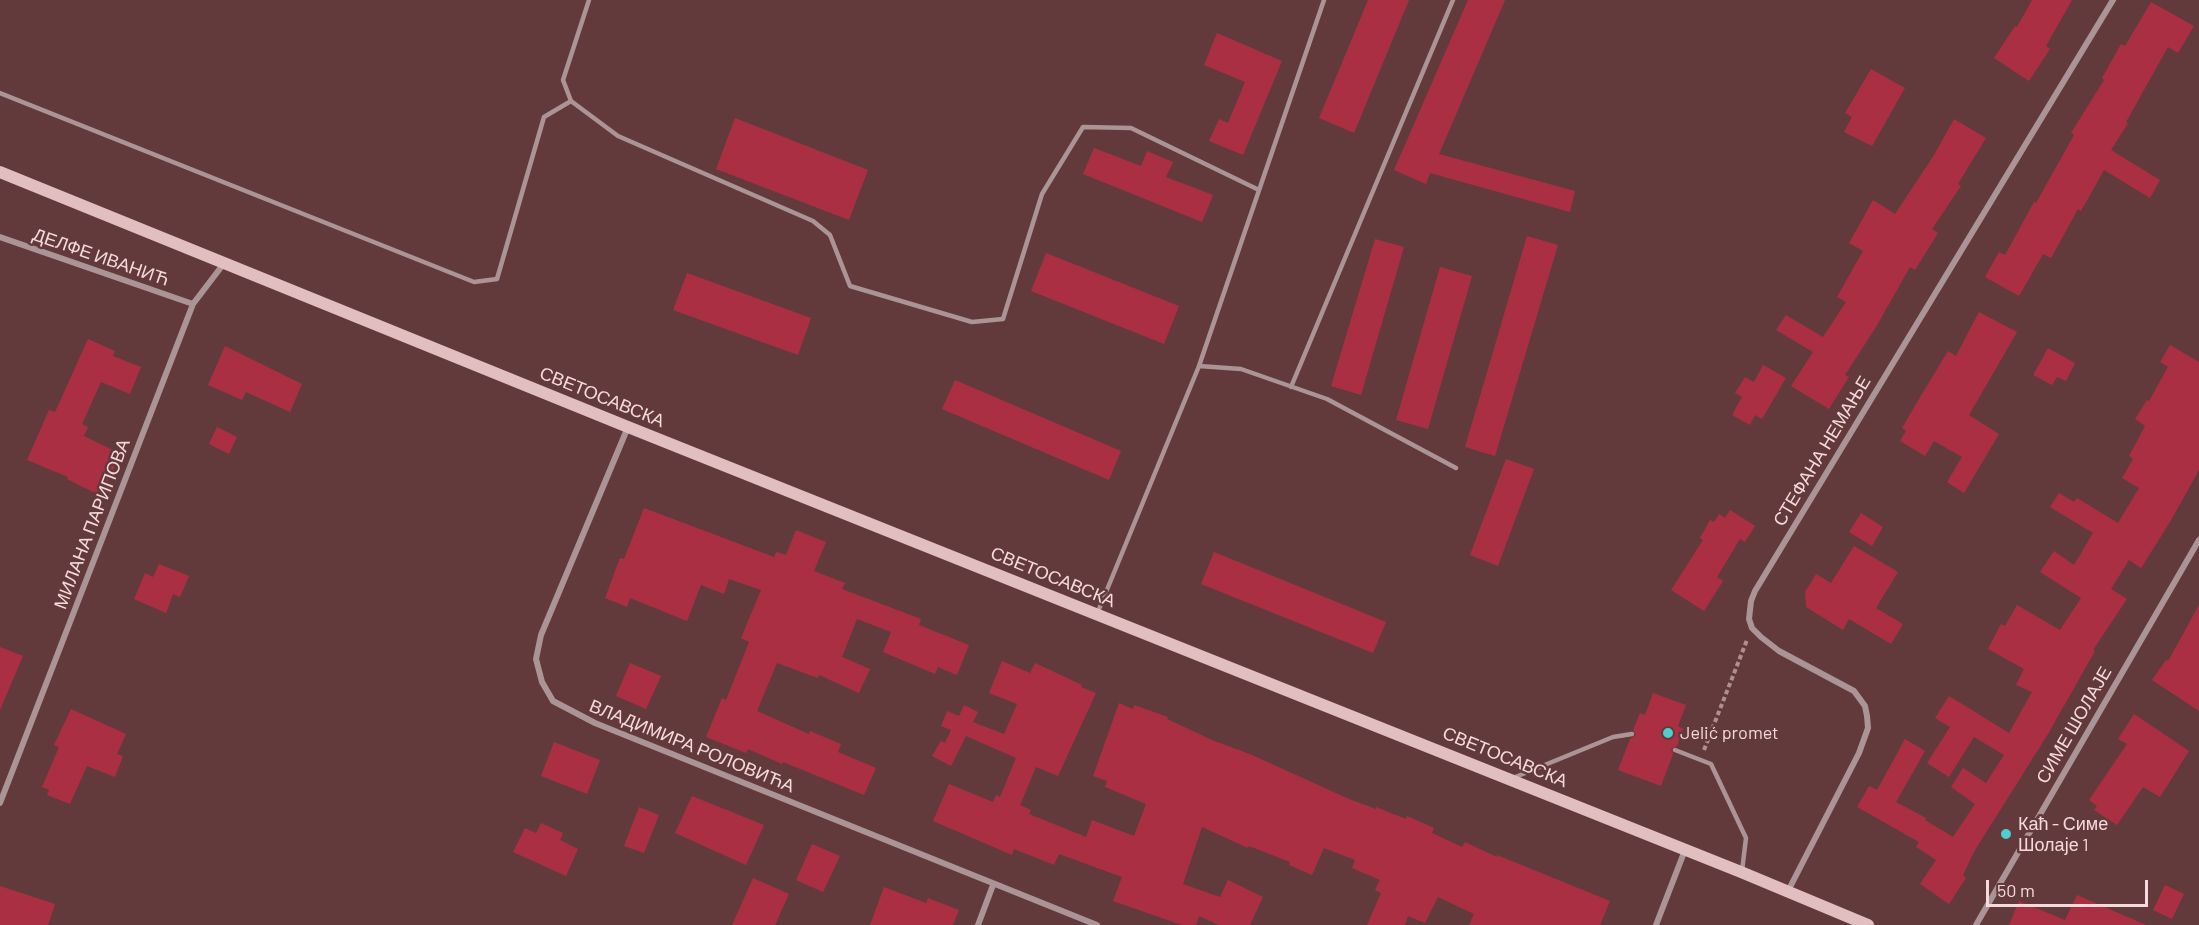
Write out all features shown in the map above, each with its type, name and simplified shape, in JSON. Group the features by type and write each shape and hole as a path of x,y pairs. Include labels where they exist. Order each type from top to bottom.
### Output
{"main road":[{"name":"СВЕТОСАВСКА","path":"0,172 628,427 1742,872 1868,925"}],"street":[{"name":"СТЕФАНА НЕМАЊЕ","path":"1752,628 1749,610 1755,591 2113,0"},
{"name":"ДЕЛФЕ ИВАНИЋ","path":"0,237 193,304"},
{"name":"МИЛАНА ПАРИПОВА","path":"0,803 193,304 225,262"},
{"name":"ВЛАДИМИРА РОЛОВИЋА","path":"628,427 541,635 536,659 542,682 553,701 595,723 1097,925"},
{"name":"СИМЕ ШОЛАЈЕ","path":"1976,925 2199,540"},
{"path":"1752,628 1779,651 1854,691 1865,706 1867,717 1868,728 1859,753 1788,892"},
{"path":"1656,925 1686,850"},
{"path":"978,925 993,885"}],"lane":[{"path":"588,0 563,80 570,101 618,136 813,222 830,235 850,286 972,322 1003,319 1042,194 1083,127 1131,128 1259,190"},
{"path":"1097,614 1199,366 1324,0"},
{"path":"1291,387 1453,0"},
{"path":"0,93 474,282 497,279 544,117 570,101"},
{"path":"1199,366 1240,369 1327,399 1456,468"},
{"path":"1510,779 1613,737 1632,734"},
{"path":"1675,750 1711,764 1746,838 1742,872"}],"path":[{"path":"1700,760 1752,628"}],"building":[{"path":"1368,0 1409,0 1354,133 1319,118"},
{"path":"1468,0 1505,0 1439,154 1575,191 1570,212 1430,173 1426,184 1394,170"},
{"path":"2032,0 2072,0 2046,46 2050,49 2029,81 1994,58 2015,26 2017,27"},
{"path":"2151,2 2194,26 2178,53 2168,47 2126,122 2128,123 2111,150 2160,180 2150,198 2104,170 2081,211 2078,209 2051,258 2043,254 2019,296 1985,277 1999,252 2005,255 2074,135 2071,133 2104,80 2102,78 2121,44 2125,46"},
{"path":"1217,33 1282,61 1243,155 1209,141 1219,119 1228,123 1245,82 1204,65"},
{"path":"1871,69 1905,88 1872,146 1844,132 1852,117 1845,113"},
{"path":"735,118 868,170 849,220 716,169"},
{"path":"1954,119 1986,138 1958,184 1961,186 1932,229 1938,233 1915,270 1910,267 1876,327 1845,375 1849,377 1829,409 1791,386 1813,352 1776,330 1786,315 1823,337 1846,302 1837,297 1863,251 1849,243 1873,200 1895,214 1934,155"},
{"path":"1094,148 1141,166 1147,151 1173,162 1166,177 1213,195 1202,222 1083,174"},
{"path":"1527,236 1558,245 1495,456 1465,447"},
{"path":"1375,239 1404,247 1361,395 1331,386"},
{"path":"1046,253 1179,306 1164,344 1031,291"},
{"path":"1440,267 1472,276 1428,429 1396,420"},
{"path":"687,273 811,318 798,355 673,310"},
{"path":"1979,312 2017,332 1969,415 1999,434 1964,493 1947,482 1962,457 1934,441 1925,456 1900,441 1906,431 1902,428 1948,351 1956,356"},
{"path":"88,339 115,351 113,356 141,367 130,394 101,382 82,424 88,427 84,436 121,454 101,496 67,479 68,477 27,460 49,410 55,412"},
{"path":"2170,345 2199,362 2199,470 2141,568 2129,560 2111,589 2127,599 2093,650 2095,651 2048,734 1975,850 1963,875 1966,878 1949,904 1920,884 1936,860 1916,847 1919,842 1857,807 1869,786 1877,790 1905,739 1925,751 1896,802 1926,818 1925,820 1953,837 1975,804 1951,787 1963,768 1986,783 2004,755 1974,737 1949,777 1927,763 1950,727 1935,718 1949,696 2009,733 2032,692 2016,685 2024,669 1988,649 2001,624 2005,626 2017,605 2060,630 2081,598 2040,572 2054,551 2074,565 2093,533 2050,507 2059,493 2074,502 2077,498 2118,523 2139,488 2122,478 2133,459 2129,456 2145,426 2135,419 2147,400 2149,401 2168,367 2160,362"},
{"path":"225,346 302,384 290,412 246,392 242,400 208,385"},
{"path":"2048,348 2075,363 2066,381 2057,377 2052,385 2033,375"},
{"path":"1763,365 1786,378 1762,419 1755,415 1750,425 1732,415 1742,397 1735,393 1745,377 1754,382"},
{"path":"955,380 1121,451 1109,480 942,409"},
{"path":"217,427 237,437 229,454 209,444"},
{"path":"1506,459 1534,469 1498,566 1470,555"},
{"path":"644,508 774,557 776,552 786,555 796,530 826,542 814,571 845,583 842,589 921,619 919,625 969,645 957,675 938,667 935,674 883,652 891,632 857,619 842,657 870,669 859,693 819,675 818,678 777,663 757,711 809,734 810,731 841,744 838,752 876,768 864,795 748,749 746,753 706,737 722,698 726,700 749,642 741,638 761,590 729,579 724,594 701,585 687,621 630,598 627,607 605,598 620,558 624,559"},
{"path":"1730,510 1755,526 1745,542 1740,539 1717,577 1723,581 1704,611 1671,590 1703,540 1700,538 1710,520 1714,522 1719,514 1725,518"},
{"path":"1861,513 1883,527 1872,546 1849,532"},
{"path":"1854,546 1898,572 1876,608 1903,624 1891,644 1849,619 1843,630 1806,607 1805,592 1816,574 1831,583"},
{"path":"1214,552 1386,622 1373,653 1201,584"},
{"path":"159,564 189,576 180,597 173,594 166,613 134,599 145,573 153,577"},
{"path":"2199,605 2199,711 2152,680 2166,660 2168,661"},
{"path":"0,647 23,656 0,710"},
{"path":"1002,661 1030,673 1035,663 1096,693 1058,776 1036,767 1020,805 1031,810 1029,814 1086,837 1092,820 1134,836 1146,804 1105,787 1107,781 1093,776 1119,703 1133,709 1134,705 1168,717 1167,719 1212,740 1252,755 1349,799 1406,819 1407,816 1434,828 1432,833 1462,847 1465,842 1497,857 1497,855 1610,901 1600,925 1469,925 1474,914 1438,897 1425,923 1408,916 1405,925 1367,925 1381,893 1375,890 1380,880 1352,868 1355,860 1324,848 1312,875 1289,865 1290,862 1249,846 1248,848 1202,827 1183,884 1220,897 1228,880 1263,897 1250,925 1219,925 1199,916 1196,925 1182,925 1113,901 1122,877 1059,854 1054,865 1014,849 1012,855 933,821 949,784 993,802 996,795 1000,797 1016,758 966,736 951,766 932,756 941,741 945,743 951,730 941,726 947,711 959,716 964,705 978,712 973,722 1004,734 1017,704 989,693"},
{"path":"630,663 661,676 646,709 616,696"},
{"path":"1653,693 1686,705 1678,726 1683,729 1677,746 1671,749 1673,754 1661,786 1618,770 1630,739 1636,735 1633,730 1640,713 1645,715"},
{"path":"71,709 126,734 117,754 123,756 115,777 87,766 70,804 47,795 49,790 42,787 59,747 54,745"},
{"path":"2134,714 2189,751 2160,797 2143,787 2117,825 2094,810 2097,806 2089,800 2127,744 2118,739"},
{"path":"554,742 600,760 587,794 541,776"},
{"path":"692,796 764,825 746,865 675,833"},
{"path":"639,807 659,815 644,853 624,846"},
{"path":"541,823 563,833 560,840 578,849 566,876 513,852 525,828 536,833"},
{"path":"812,844 840,856 823,892 796,880"},
{"path":"753,878 789,894 775,925 732,925"},
{"path":"2165,885 2184,894 2172,919 2153,910"},
{"path":"0,886 55,904 48,925 0,925"},
{"path":"884,887 926,903 928,898 959,910 953,925 870,925"},
{"path":"2077,895 2146,925 2009,925 2019,901 2065,920"}],"place":[{"name":"Jelić promet","path":"1668,733"},
{"name":"Каћ - Симе Шолаје 1","path":"2006,834"}]}
